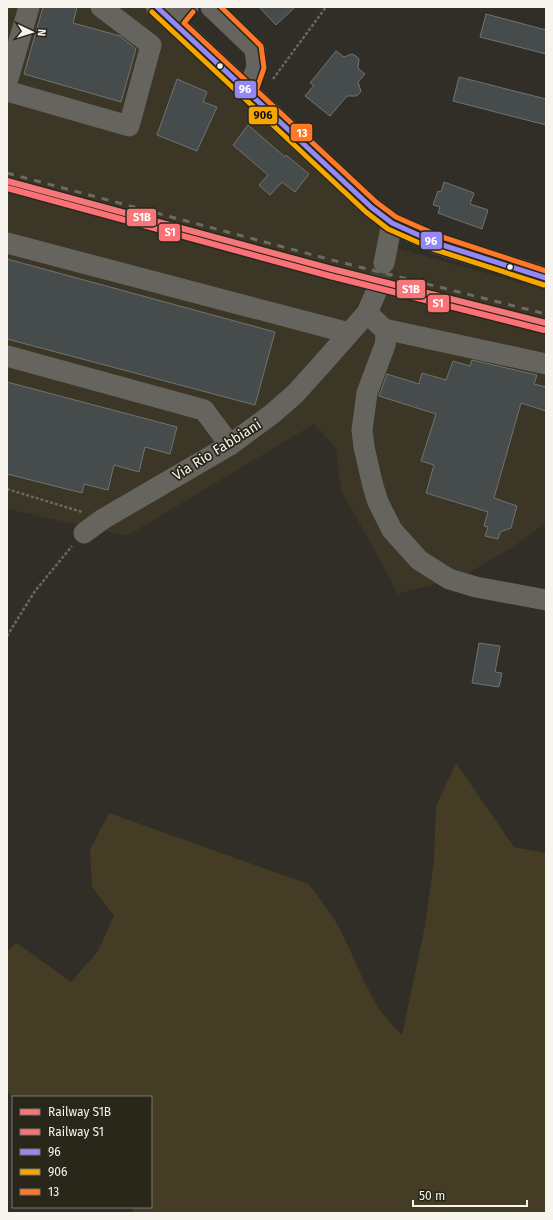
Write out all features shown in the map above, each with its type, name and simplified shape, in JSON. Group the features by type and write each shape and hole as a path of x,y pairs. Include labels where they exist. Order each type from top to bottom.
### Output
{"main road":[{"path":"157,7 371,207 392,223 436,243 546,278"}],"street":[{"path":"7,82 29,7"},
{"path":"7,92 129,126 151,45 101,7"},
{"path":"174,23 188,7"},
{"path":"211,7 255,49 257,67 252,96"},
{"path":"384,263 392,223"},
{"path":"7,243 349,333"},
{"name":"Via Rio Fabbiani","path":"84,534 103,519 230,445 266,419 295,394 349,333 367,312 377,290"},
{"path":"367,312 384,329 386,337 385,345 367,392 362,430 364,447 373,486 378,502 392,530 419,560 449,579 476,587 546,600"},
{"path":"384,329 546,364"},
{"path":"7,356 204,410 230,445"}],"path":[{"path":"252,96 326,7"},
{"path":"7,488 103,519"},
{"path":"7,636 35,591 59,560 84,534"}],"shaded area":[{"path":"7,7 147,7 380,208 397,248 546,290 546,523 510,549 459,578 397,594 341,490 336,448 314,424 127,536 7,509"},
{"path":"456,763 514,847 546,853 546,1213 133,1213 132,1208 152,1208 152,1096 12,1097 7,1090 7,951 17,943 71,982 98,951 114,916 92,887 90,850 109,813 308,884 333,917 340,929 366,985 381,1012 402,1035 425,926 434,860 436,806"}],"building":[{"path":"43,7 77,7 73,23 120,36 136,49 121,102 24,74"},
{"path":"259,7 295,7 276,25"},
{"path":"486,14 546,30 546,54 480,37"},
{"path":"336,51 344,57 352,54 356,56 359,59 358,68 365,74 358,82 361,91 358,95 347,96 330,116 305,96 314,85 310,83"},
{"path":"459,77 546,99 546,125 453,101"},
{"path":"177,79 207,92 203,102 217,107 197,151 157,135"},
{"path":"248,125 285,157 286,155 309,174 295,192 282,182 270,195 259,185 268,175 233,145"},
{"path":"444,182 474,193 470,204 488,210 482,229 438,213 440,207 433,205 438,191 441,192"},
{"path":"7,259 275,332 255,405 7,339"},
{"path":"472,360 537,375 534,384 546,387 546,411 521,403 494,498 517,506 511,528 500,532 498,539 485,536 488,527 484,526 488,512 426,493 434,465 421,461 436,414 379,396 387,374 419,384 422,373 446,380 453,361 470,366"},
{"path":"7,382 177,427 170,454 145,447 139,472 114,465 108,490 84,484 82,493 7,474"},
{"path":"479,643 500,646 495,672 502,673 499,687 472,683"}],"tunnel":[{"path":"377,290 384,263"}],"railway":[{"path":"7,173 332,260 546,314"}],"rail line":[{"name":"S1B","path":"7,181 332,269 546,323"},
{"name":"S1","path":"7,188 330,276 544,330"}],"transit line":[{"name":"96","path":"157,7 371,207 392,223 436,243 546,278"},
{"name":"13","path":"221,7 261,46 264,68 255,94"},
{"name":"906","path":"152,12 366,212 388,229 433,249 544,285"},
{"name":"13","path":"193,12 184,23 376,202 396,217 439,236 546,271"}]}
